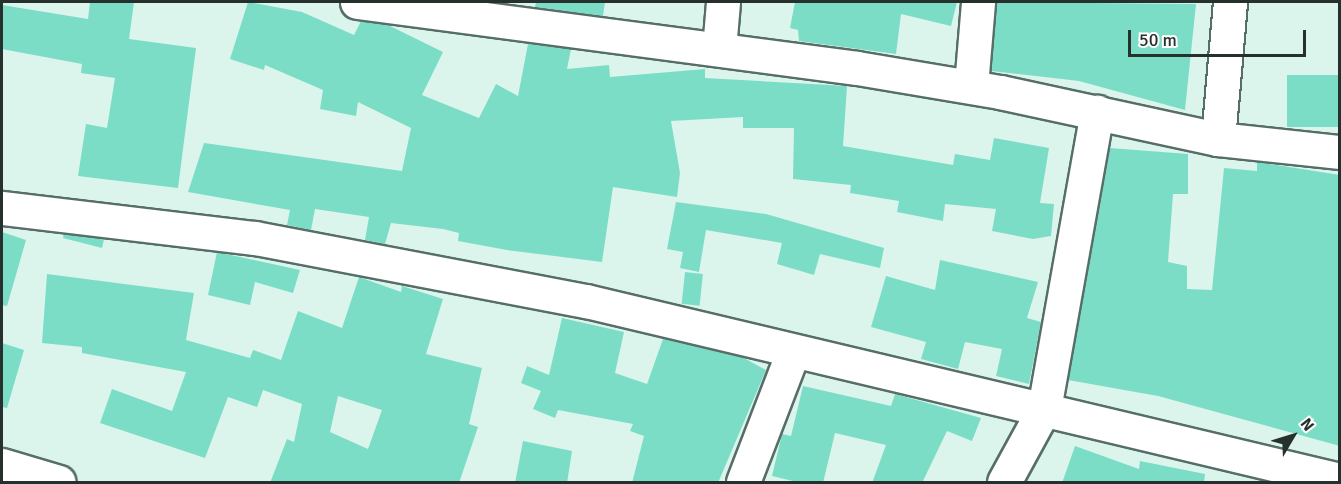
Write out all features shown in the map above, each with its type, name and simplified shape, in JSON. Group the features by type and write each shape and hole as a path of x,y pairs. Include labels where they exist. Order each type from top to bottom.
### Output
{"street":[{"path":"357,2 490,11 719,49 971,86 1218,139 1340,152"},
{"path":"719,49 723,2"},
{"path":"971,86 978,2"},
{"path":"1218,139 1230,2"},
{"path":"1004,483 1044,409 1097,112"},
{"path":"2,208 324,249 380,266 685,322 793,352 1044,409 1270,475 1340,480"},
{"path":"743,483 793,352"},
{"path":"2,465 59,483"}],"building":[{"path":"90,2 134,2 129,39 196,48 178,188 78,176 86,124 107,128 115,78 81,73 82,64 2,49 2,5 88,19"},
{"path":"248,2 302,12 354,35 361,21 388,25 443,52 422,95 479,118 496,84 518,96 528,44 571,49 567,69 609,65 610,77 705,69 705,78 847,86 843,146 953,165 955,154 990,160 994,138 1049,148 1040,203 1054,204 1051,236 1033,239 992,231 996,209 945,204 943,221 897,212 899,201 850,193 851,185 793,179 794,128 743,128 743,117 671,121 680,173 677,197 613,187 602,262 507,250 458,241 459,233 391,223 385,244 365,240 369,217 315,209 311,230 287,225 290,210 188,192 204,143 402,171 411,128 358,102 356,116 320,109 323,90 265,65 264,70 230,59"},
{"path":"536,2 605,2 603,16 535,7"},
{"path":"795,2 957,2 951,26 901,14 896,54 799,41 798,30 790,28"},
{"path":"996,2 1196,4 1185,110 1079,81 991,71"},
{"path":"1287,75 1340,75 1340,127 1287,127"},
{"path":"1110,148 1188,154 1188,194 1173,194 1168,262 1187,266 1187,289 1212,290 1224,168 1257,171 1257,162 1340,175 1340,446 1158,396 1068,380"},
{"path":"676,202 766,214 884,248 880,268 820,254 814,275 777,264 782,243 706,230 699,272 680,268 683,252 667,249"},
{"path":"2,232 26,240 7,306 2,305"},
{"path":"64,234 104,239 102,248 63,238"},
{"path":"217,252 300,270 293,293 255,282 250,305 208,295"},
{"path":"940,260 1038,282 1027,318 1041,322 1029,384 996,376 1002,349 965,342 958,369 921,359 926,342 871,327 886,276 935,290"},
{"path":"685,272 703,274 700,306 682,304"},
{"path":"47,274 194,293 186,340 250,358 253,350 281,360 298,311 342,328 359,277 401,292 402,286 443,299 426,354 482,368 469,424 478,427 459,483 270,483 287,439 294,442 302,404 263,390 257,407 228,397 205,458 100,423 112,389 172,411 186,372 82,353 82,347 42,343","holes":["338,396 382,410 368,449 330,432"]},
{"path":"562,318 624,332 615,373 647,384 663,339 742,357 766,370 718,483 632,483 644,436 630,431 633,424 558,410 555,418 533,409 541,391 521,383 527,366 549,375"},
{"path":"2,343 24,350 7,408 2,407"},
{"path":"803,386 891,406 895,394 981,418 972,441 947,431 922,483 872,483 886,445 835,433 823,483 801,483 772,476 782,434 791,436"},
{"path":"523,441 572,451 567,483 515,483"},
{"path":"1075,446 1139,469 1140,461 1205,474 1204,483 1062,483"}]}
